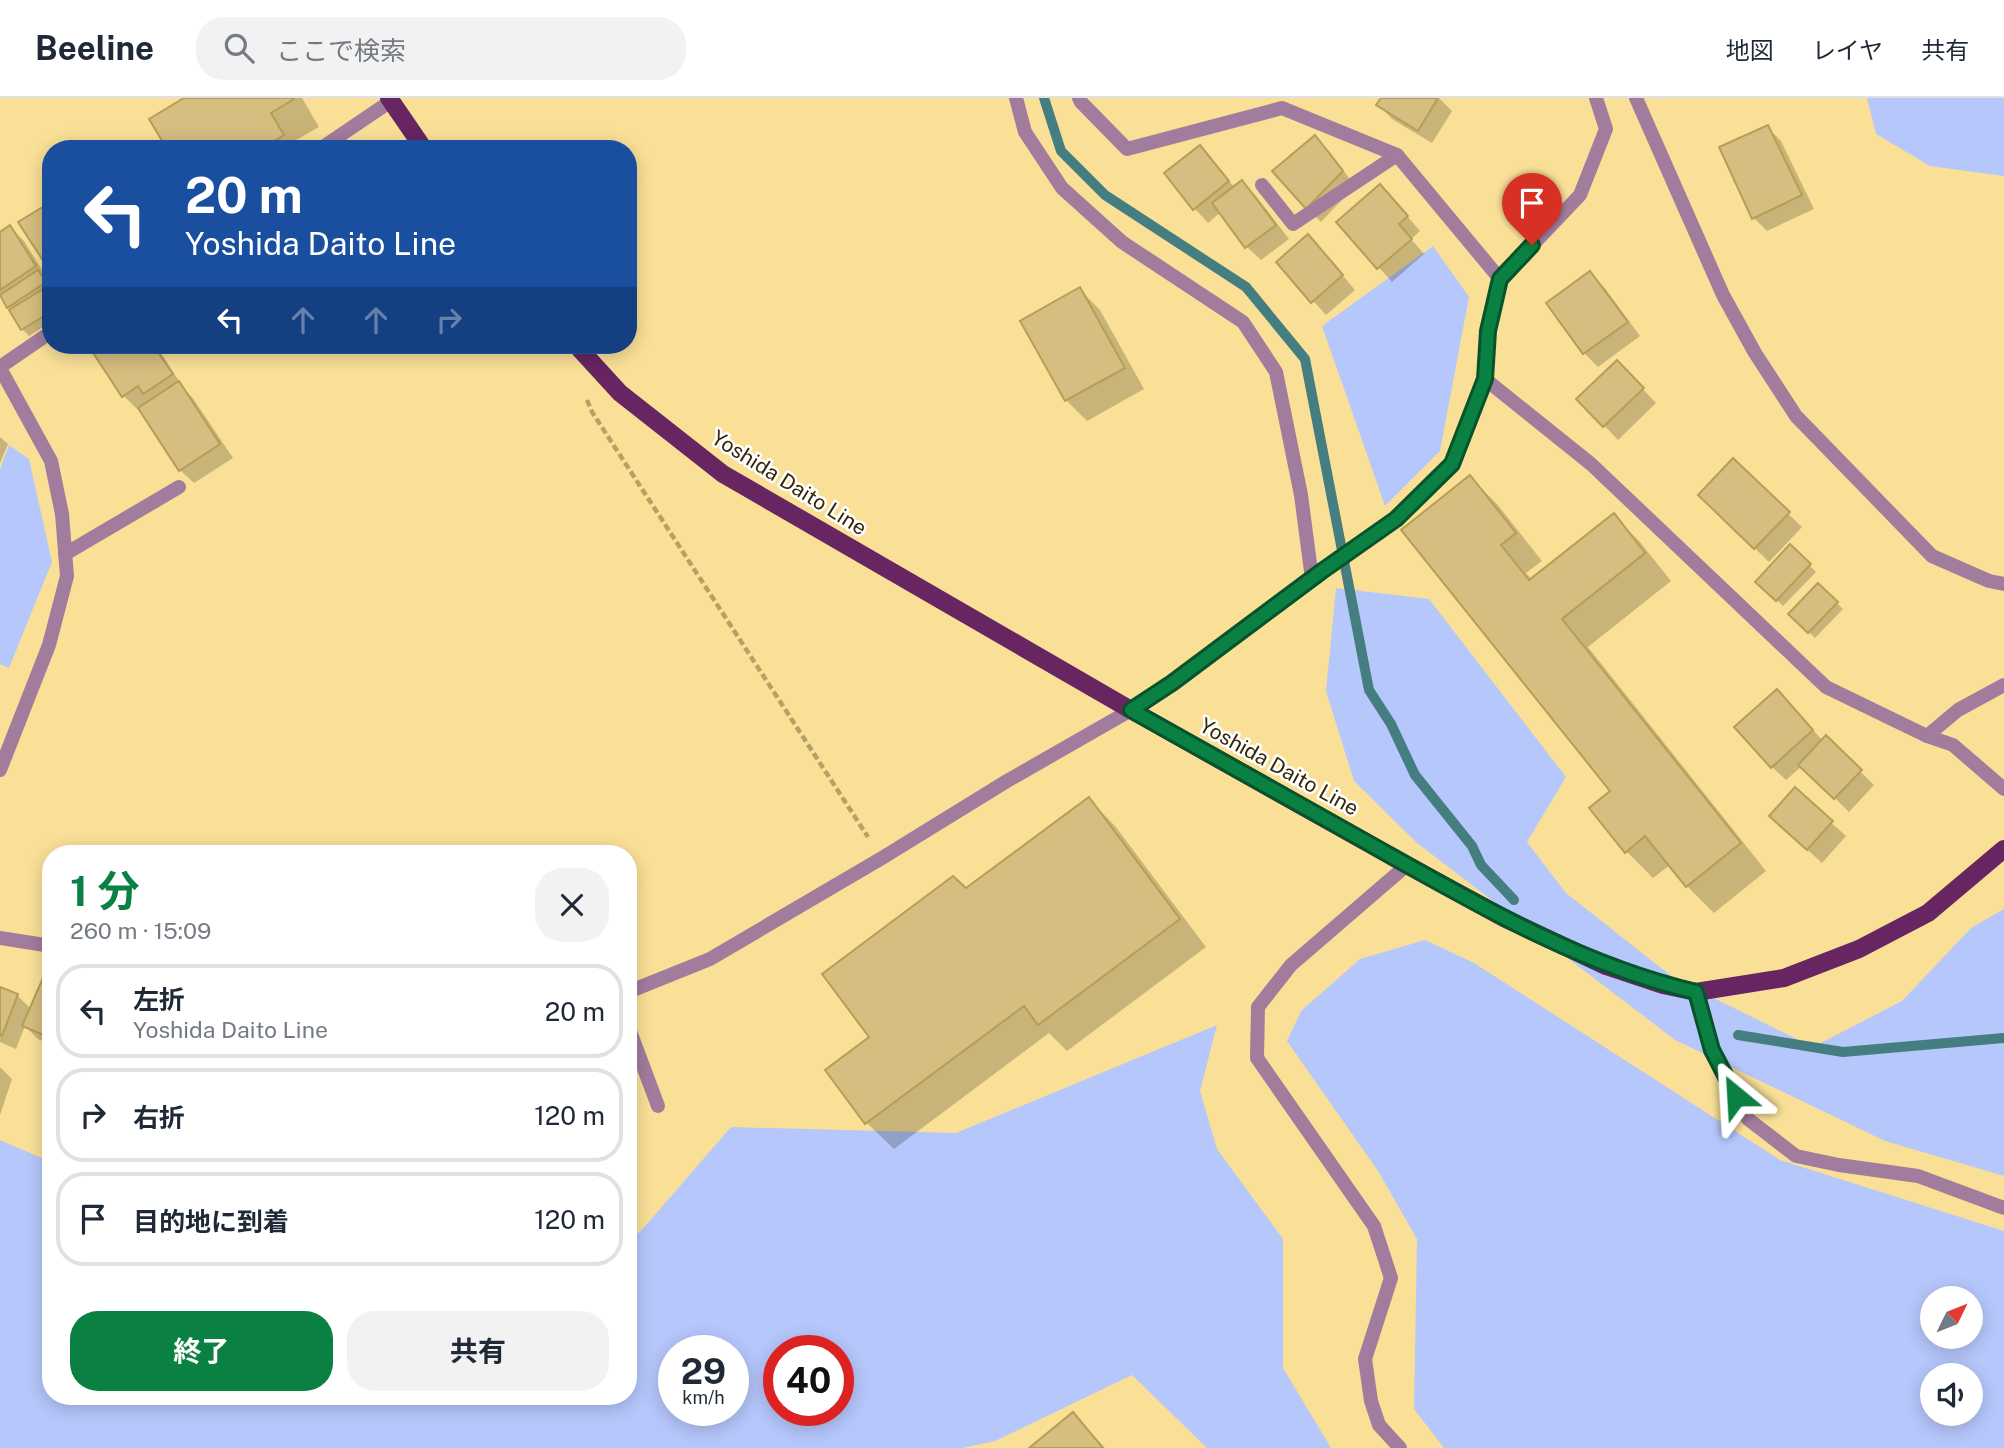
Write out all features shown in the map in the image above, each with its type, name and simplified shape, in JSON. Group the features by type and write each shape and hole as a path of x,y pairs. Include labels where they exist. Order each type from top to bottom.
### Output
{"main road":[{"path":"390,99 418,140"},
{"name":"Yoshida Daito Line","path":"584,354 620,393 723,474 1131,710 1407,865 1504,918 1606,966 1663,985 1696,992 1784,978 1859,949 1927,913 2004,849"}],"street":[{"path":"1016,98 1025,132 1062,188 1122,242 1243,322 1276,372 1317,575"},
{"path":"1079,98 1127,149 1287,103 1398,155 1500,279"},
{"path":"637,988 710,959 1131,710 1396,519 1452,464 1485,379 1488,331 1500,279 1580,195 1606,129 1596,98"},
{"path":"1636,98 1723,295 1755,353 1796,416 1932,556 1989,582 2004,584"},
{"path":"333,140 390,99"},
{"path":"1262,185 1293,224 1398,155"},
{"path":"0,770 49,646 67,576 62,514 51,461 0,367 42,338"},
{"path":"1485,379 1591,464 1826,687 1953,746 2004,789"},
{"path":"65,554 179,487"},
{"path":"1927,736 1958,710 2004,685"},
{"path":"1400,1448 1379,1425 1371,1401 1365,1359 1391,1278 1374,1226 1257,1058 1258,1007 1291,965 1407,865"},
{"path":"0,938 42,945"},
{"path":"1696,992 1712,1050 1748,1119 1796,1156 1839,1165 1918,1175 2004,1208"},
{"path":"637,1050 658,1106"}],"path":[{"path":"582,389 592,412 882,858"}],"shaded area":[{"path":"1867,98 2004,98 2004,176 1930,166 1876,134"},
{"path":"1433,246 1469,297 1440,451 1385,506 1322,326"},
{"path":"9,445 29,459 52,562 9,668 0,664 0,469"},
{"path":"1336,588 1429,599 1566,777 1527,842 1566,893 1675,979 1813,1047 1902,1001 1971,928 2004,909 2004,1176 1885,1141 1675,1040 1417,843 1354,781 1326,691"},
{"path":"1425,940 1474,963 1780,1160 2004,1231 2004,1448 1444,1448 1414,1409 1417,1239 1378,1171 1287,1041 1301,1011 1360,959"},
{"path":"1217,1025 1200,1091 1217,1149 1283,1239 1283,1368 1331,1448 1207,1448 1132,1375 995,1441 963,1448 0,1448 0,1140 42,1158 42,1405 637,1405 637,1234 731,1127 956,1133"}],"building":[{"path":"184,98 294,99 271,113 284,135 276,140 162,140 149,119"},
{"path":"1381,98 1438,98 1418,131 1376,105"},
{"path":"1768,125 1802,195 1752,219 1719,147"},
{"path":"1315,135 1343,171 1306,209 1272,171"},
{"path":"1200,145 1229,181 1193,210 1164,173"},
{"path":"1242,180 1276,225 1245,248 1212,203"},
{"path":"1380,184 1408,216 1399,224 1412,239 1377,269 1336,222"},
{"path":"42,207 42,259 18,222"},
{"path":"10,225 36,266 0,290 0,232"},
{"path":"1308,234 1343,275 1311,303 1276,262"},
{"path":"38,270 42,276 42,285 7,308 0,295"},
{"path":"1590,271 1628,322 1583,354 1546,303"},
{"path":"1080,287 1125,368 1065,401 1020,321"},
{"path":"42,290 42,317 21,330 9,310"},
{"path":"94,354 159,354 173,374 143,394 138,386 122,397"},
{"path":"1617,360 1644,388 1603,427 1576,399"},
{"path":"179,381 220,444 179,471 138,408"},
{"path":"1733,458 1790,512 1754,549 1698,495"},
{"path":"1470,475 1516,533 1501,545 1529,580 1614,513 1645,553 1562,619 1741,843 1686,887 1645,836 1625,853 1589,808 1610,791 1401,530"},
{"path":"1790,544 1811,564 1776,601 1755,582"},
{"path":"1818,583 1838,602 1808,633 1788,614"},
{"path":"1777,689 1813,730 1771,768 1734,727"},
{"path":"1826,735 1862,770 1834,799 1798,765"},
{"path":"1795,787 1833,821 1807,850 1769,816"},
{"path":"1089,797 1180,919 1038,1025 1024,1006 865,1124 825,1070 869,1037 822,974 953,876 966,888"},
{"path":"42,980 42,1034 22,1026"},
{"path":"0,987 18,994 2,1036 0,1035"},
{"path":"1073,1412 1103,1448 1029,1448"}],"waterway":[{"path":"1044,98 1061,151 1105,195 1246,287 1305,359 1369,690 1391,724 1415,775 1472,846 1481,865 1514,900"},
{"path":"1738,1035 1843,1052 2004,1038"}],"route":[{"path":"1532,245 1500,279 1488,331 1485,379 1452,464 1396,519 1131,710 1504,918 1606,966 1663,985 1696,992 1712,1050 1736,1096"}]}
